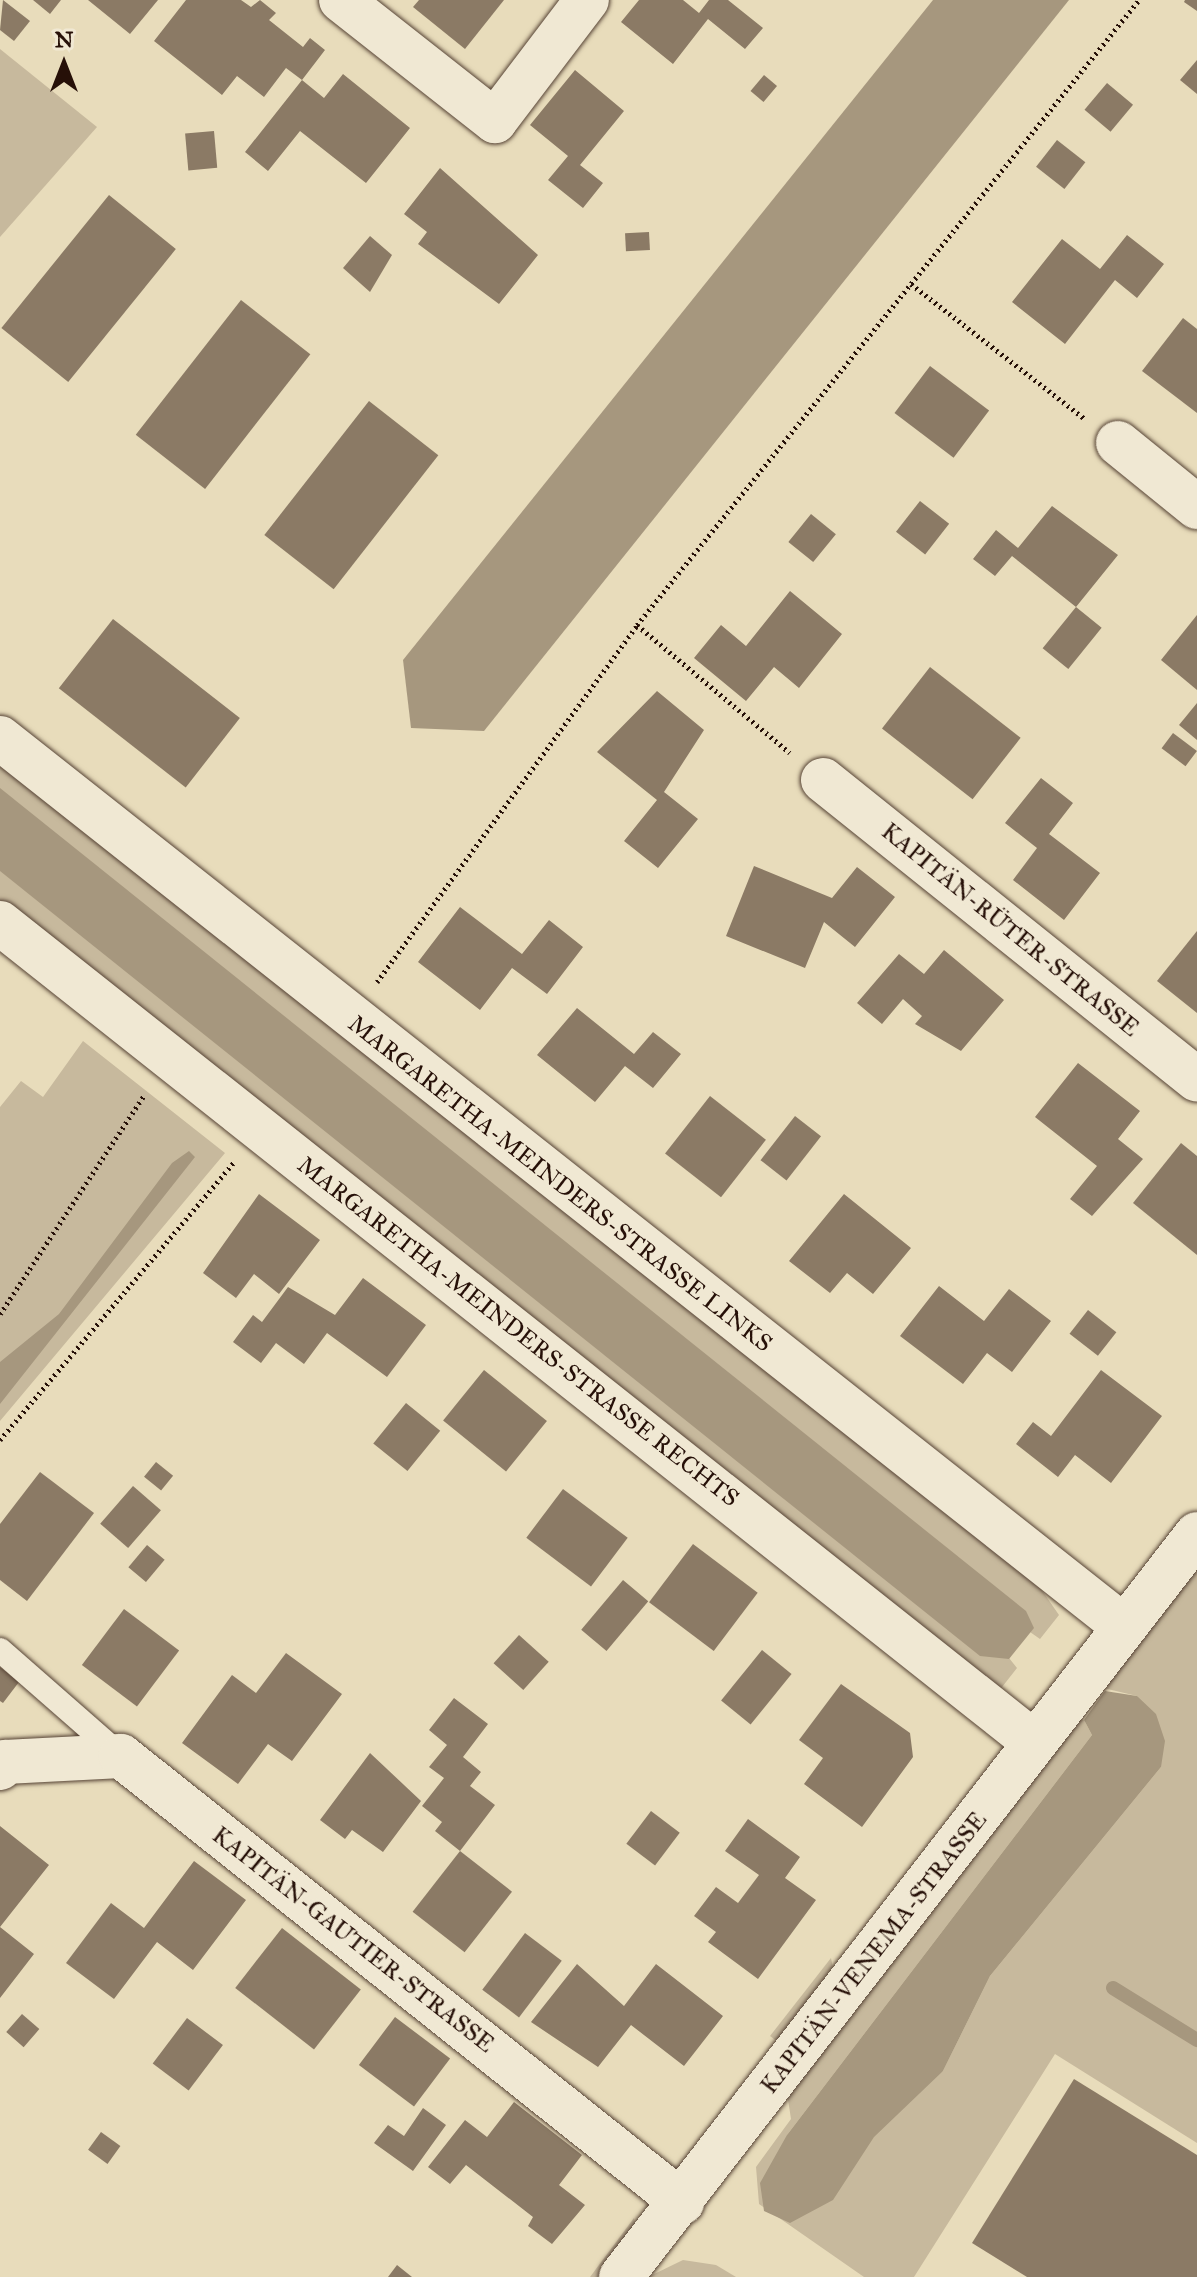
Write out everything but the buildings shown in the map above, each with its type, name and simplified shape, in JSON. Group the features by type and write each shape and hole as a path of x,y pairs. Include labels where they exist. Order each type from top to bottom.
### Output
{"street":[{"path":"341,0 495,121 587,0"},
{"path":"1118,443 1197,507"},
{"name":"MARGARETHA-MEINDERS-STRASSE LINKS","path":"0,738 350,1019 1123,1626"},
{"name":"KAPITÄN-RÜTER-STRASSE","path":"823,780 1197,1080"},
{"name":"MARGARETHA-MEINDERS-STRASSE RECHTS","path":"0,923 1035,1743"},
{"path":"1123,1626 1197,1534"},
{"name":"KAPITÄN-VENEMA-STRASSE","path":"621,2277 682,2202 1123,1626"},
{"path":"0,1768 5,1762 121,1756"},
{"name":"KAPITÄN-GAUTIER-STRASSE","path":"121,1756 682,2202"}],"lane":[{"path":"0,1650 121,1756"}],"path":[{"path":"350,1019 637,625 1139,0"},
{"path":"911,284 1118,443"},
{"path":"637,625 823,780"},
{"path":"0,1314 173,1059"},
{"path":"0,1440 262,1129"}],"shaded area":[{"path":"933,0 1069,0 484,731 411,728 403,660"},
{"path":"0,49 97,127 0,237"},
{"path":"0,760 1041,1589 1059,1615 1040,1639 1030,1632 1009,1658 1017,1668 995,1696 0,900"},
{"path":"0,788 1026,1611 1034,1628 1009,1659 980,1656 0,871"},
{"path":"83,1041 225,1153 0,1421 0,1107 21,1081 43,1097"},
{"path":"189,1151 195,1157 0,1404 0,1362 59,1314 172,1163"},
{"path":"1197,1555 1197,2143 1055,2054 914,2277 864,2277 759,2204 756,2167 791,2119 787,2093 1072,1717 1084,1720 1092,1735 787,2135 943,2071 990,1976 1161,1767 1137,1696 1095,1686"},
{"path":"1105,1691 1137,1696 1156,1714 1165,1741 1161,1767 990,1976 943,2071 874,2137 833,2200 790,2223 764,2211 760,2183 787,2135 1092,1735 1084,1720"},
{"path":"831,1958 833,1968 778,2042 770,2036"},
{"path":"634,2218 636,2227 598,2277 590,2277"},
{"path":"683,2260 716,2265 736,2277 648,2277"}],"waterway":[{"path":"1113,1988 1197,2040"}]}
